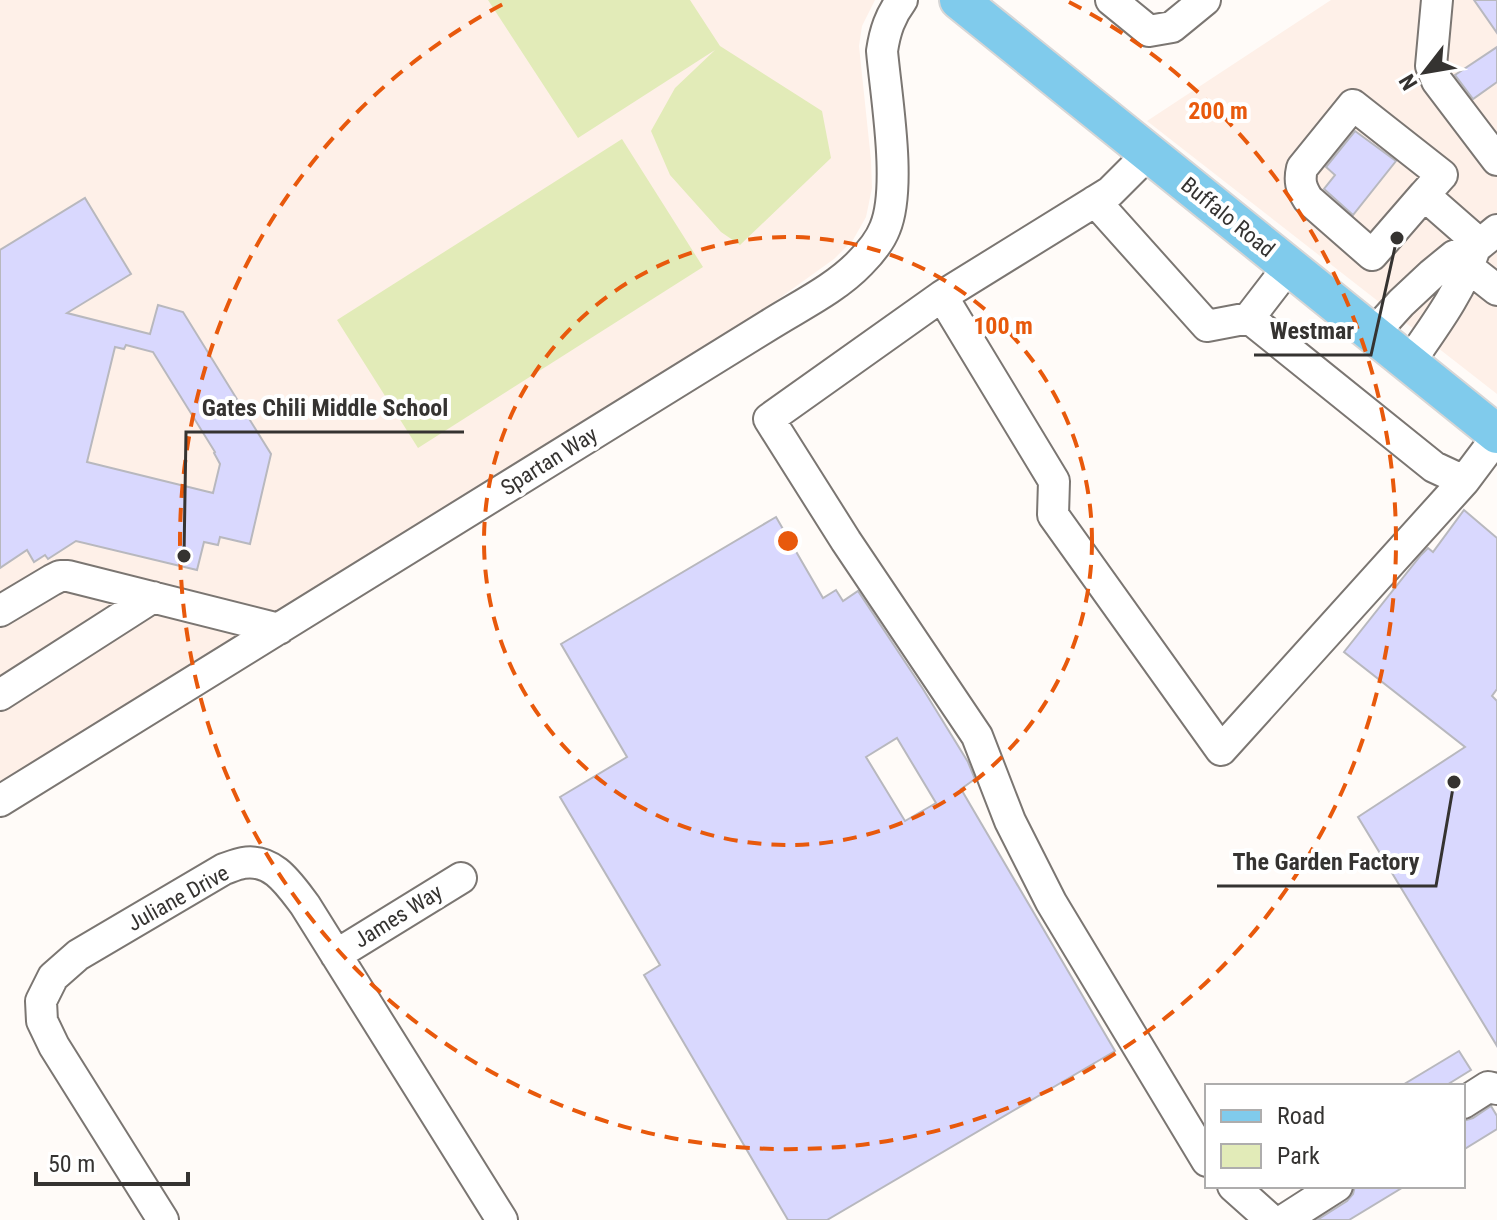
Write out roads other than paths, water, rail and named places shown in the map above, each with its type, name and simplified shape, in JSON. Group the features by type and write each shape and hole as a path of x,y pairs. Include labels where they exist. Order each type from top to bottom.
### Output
{"main road":[{"name":"Buffalo Road","path":"959,0 1497,436"}],"street":[{"name":"Spartan Way","path":"0,801 804,303 859,265 885,230 888,218 893,172 882,51 891,16 902,0"},
{"path":"1111,0 1149,31 1172,27 1205,0"},
{"path":"1437,0 1431,66 1451,102 1487,129 1497,160"},
{"path":"1433,185 1372,255 1308,199 1299,179 1302,168 1353,105 1433,185 1480,248 1497,290"},
{"path":"1149,153 1110,192 942,296 769,419 846,541 977,736 1010,821 1051,902 1205,1158"},
{"path":"1095,201 1207,326 1249,318 1289,266"},
{"path":"1373,334 1401,303 1454,256 1480,248"},
{"path":"1409,363 1439,319 1480,248"},
{"path":"942,296 1054,481 1053,515 1221,750 1464,481 1497,436"},
{"path":"1249,318 1434,467 1464,481"},
{"path":"0,611 60,576 68,576 279,629"},
{"path":"0,695 153,597"},
{"name":"Juliane Drive","path":"163,1220 54,1046 42,1021 41,1001 53,977 78,955 224,869 243,863 263,864 280,873 305,905 502,1220"},
{"name":"James Way","path":"336,955 461,878"},
{"path":"1465,1102 1488,1087 1497,1089"},
{"path":"1235,1188 1271,1220"},
{"path":"1284,1220 1334,1188"}],"place":[{"name":"Westmar","path":"1397,238"},
{"name":"Gates Chili Middle School","path":"184,556"},
{"name":"The Garden Factory","path":"1454,782"}]}
